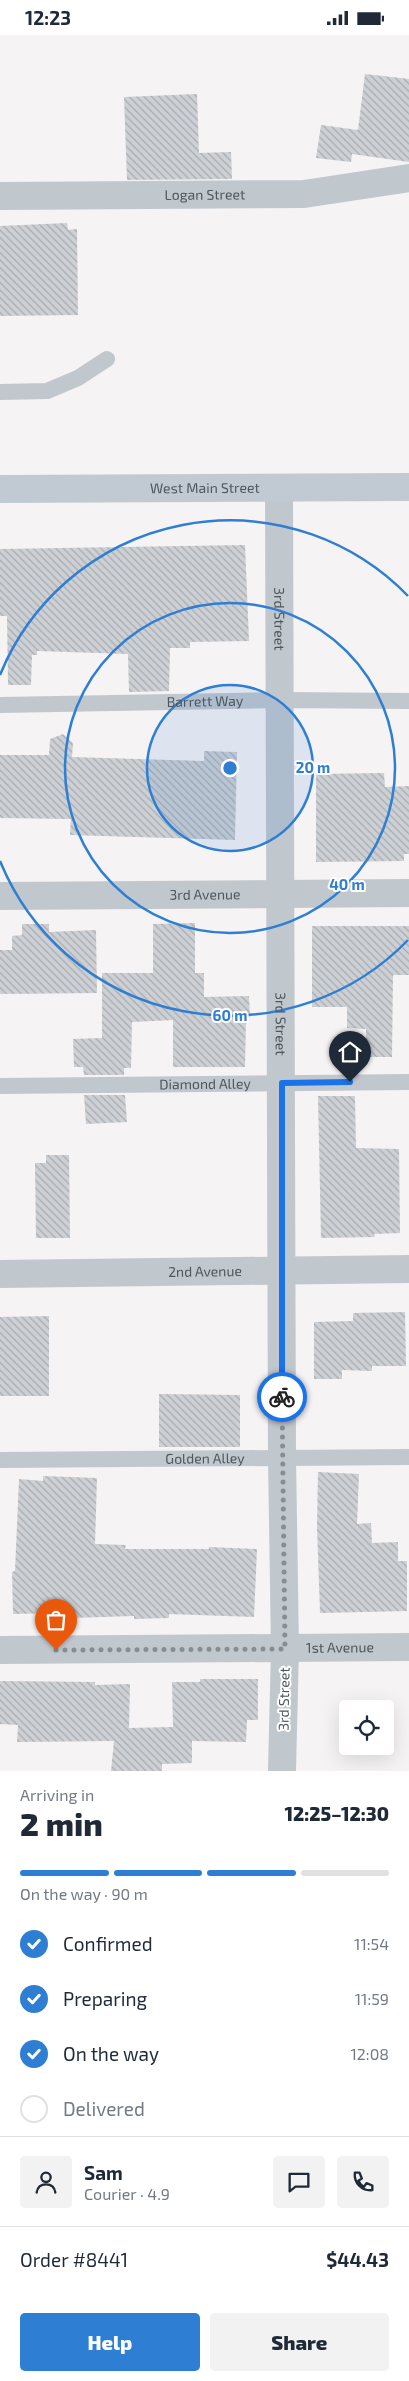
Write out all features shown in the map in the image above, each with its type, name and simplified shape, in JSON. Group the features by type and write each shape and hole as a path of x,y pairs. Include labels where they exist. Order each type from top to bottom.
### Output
{"main road":[{"name":"West Main Street","path":"0,489 409,487"}],"street":[{"name":"Logan Street","path":"0,195 304,194 409,178"},
{"name":"3rd Street","path":"279,488 281,1271 285,1649 282,1771"},
{"name":"3rd Avenue","path":"0,896 409,893"},
{"name":"2nd Avenue","path":"0,1274 409,1269"},
{"name":"1st Avenue","path":"0,1650 409,1647"}],"lane":[{"path":"0,392 47,391 78,378 106,359"},
{"name":"Barrett Way","path":"0,705 280,700 409,701"},
{"name":"Diamond Alley","path":"0,1086 409,1082"},
{"name":"Golden Alley","path":"0,1460 409,1457"}],"building":[{"path":"365,74 409,79 409,162 352,154 351,162 316,158 321,125 358,130"},
{"path":"197,94 199,153 231,152 232,179 127,180 124,97"},
{"path":"67,223 68,230 77,229 78,315 0,316 0,226"},
{"path":"245,545 249,641 190,642 190,648 170,648 169,691 129,692 128,654 37,651 37,655 32,655 31,685 8,685 7,616 0,616 0,549"},
{"path":"63,734 73,743 72,757 204,761 204,751 237,752 235,840 70,835 71,819 0,818 0,755 49,755 50,739"},
{"path":"384,773 385,787 409,786 409,854 404,854 404,861 316,862 316,774"},
{"path":"195,923 195,973 204,973 204,997 249,996 250,1017 246,1018 245,1067 173,1067 173,1020 132,1022 131,1068 124,1068 124,1075 84,1075 83,1067 74,1067 73,1039 102,1038 102,973 153,973 153,924"},
{"path":"22,924 49,924 49,932 96,930 97,993 0,994 0,950 12,950 12,936 22,935"},
{"path":"312,926 409,926 409,975 393,975 392,1057 366,1057 366,1029 347,1028 347,1007 312,1007"},
{"path":"84,1095 125,1095 127,1122 86,1124"},
{"path":"318,1096 355,1096 356,1148 399,1149 400,1233 374,1234 375,1237 321,1238"},
{"path":"46,1155 69,1155 70,1238 36,1238 35,1163 46,1163"},
{"path":"405,1312 406,1366 372,1366 372,1371 342,1370 342,1379 314,1379 314,1322 353,1321 353,1313"},
{"path":"49,1316 49,1396 0,1396 0,1317"},
{"path":"159,1394 240,1395 240,1447 159,1447"},
{"path":"318,1472 359,1474 357,1524 371,1523 372,1543 398,1542 398,1561 407,1561 407,1611 320,1613 317,1527"},
{"path":"43,1476 97,1478 95,1544 126,1545 125,1549 209,1549 209,1547 257,1549 254,1617 169,1614 169,1618 134,1619 134,1616 72,1618 72,1615 51,1613 13,1614 12,1572 15,1571 19,1479 43,1481"},
{"path":"200,1679 258,1679 258,1720 247,1720 246,1742 192,1741 192,1763 162,1764 162,1771 111,1771 114,1741 17,1742 18,1725 0,1724 0,1681 95,1682 95,1685 130,1684 129,1728 173,1727 172,1682 200,1682"}],"way so far":[{"path":"56,1650 285,1649 282,1397"}],"route":[{"path":"282,1397 282,1083 350,1082"}]}
